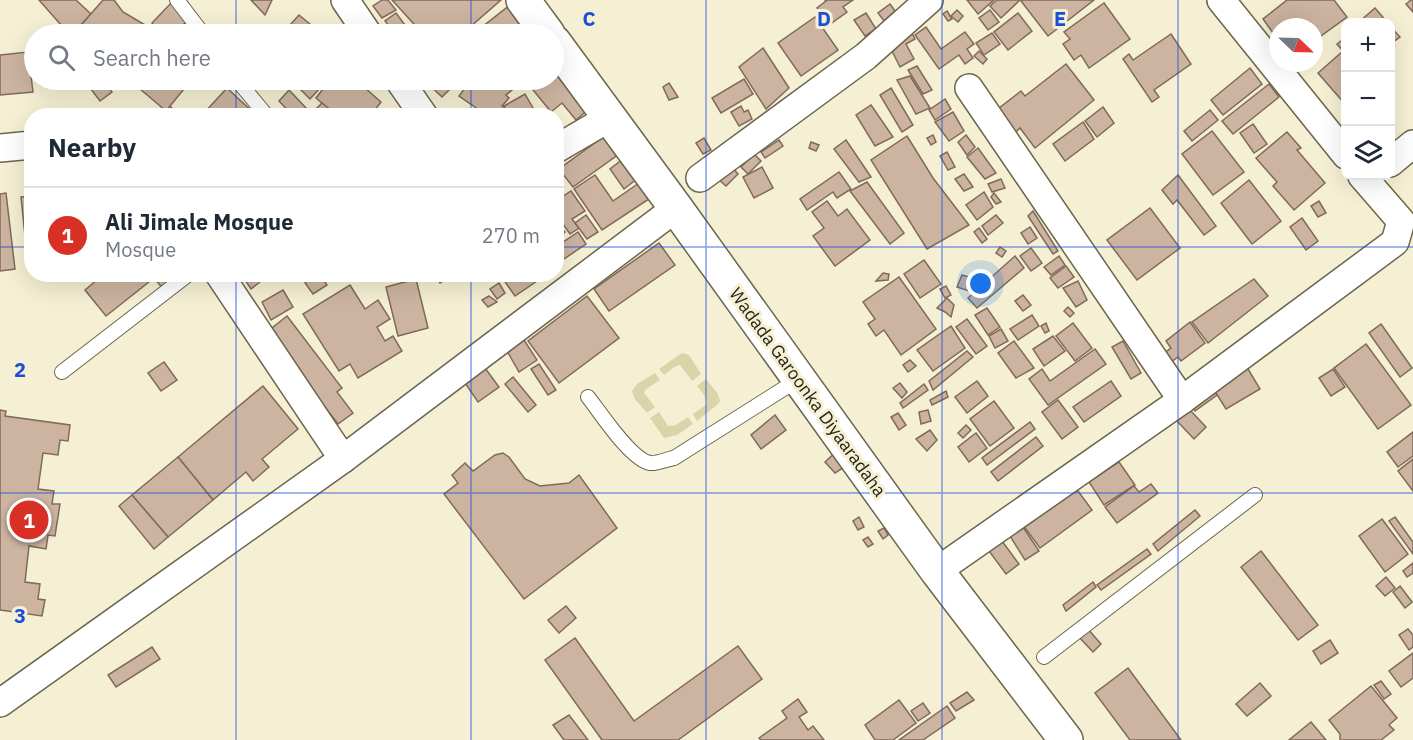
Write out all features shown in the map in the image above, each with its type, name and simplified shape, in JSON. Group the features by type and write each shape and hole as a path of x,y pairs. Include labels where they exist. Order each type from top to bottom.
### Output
{"main road":[{"path":"523,0 541,24"},
{"name":"Wadada Garoonka Diyaaradaha","path":"564,56 1060,738"}],"street":[{"path":"345,0 361,24"},
{"path":"700,178 866,56 929,0"},
{"path":"1221,0 1341,149"},
{"path":"969,88 1182,400"},
{"path":"406,90 418,108"},
{"path":"564,144 609,118"},
{"path":"1395,159 1413,144"},
{"path":"0,148 24,146"},
{"path":"938,571 1182,400 1395,242 1401,221 1370,180"},
{"path":"0,703 343,459 676,208"},
{"path":"224,282 343,459"}],"lane":[{"path":"177,0 195,24"},
{"path":"245,90 260,108"},
{"path":"62,372 179,282"},
{"path":"588,396 622,442 643,461 652,464 674,458 799,379"},
{"path":"1044,657 1255,495"}],"shaded area":[{"path":"682,353 689,355 701,374 692,381 680,365 664,375 659,369"},
{"path":"655,373 660,380 646,389 644,393 655,407 647,413 634,398 632,391 637,384"},
{"path":"706,379 718,394 720,401 697,421 693,414 707,404 697,386"},
{"path":"659,412 668,426 676,425 688,417 693,424 677,435 664,438 650,418"}],"building":[{"path":"39,0 76,0 91,14 82,24 60,24"},
{"path":"103,0 114,0 123,12 143,24 82,24"},
{"path":"251,0 272,0 265,15"},
{"path":"382,0 388,0 396,10 382,18 373,6"},
{"path":"392,0 501,0 473,24 414,24"},
{"path":"825,0 853,0 843,7 847,12 829,25 817,8"},
{"path":"967,0 994,0 978,14"},
{"path":"997,0 1020,0 1001,18 990,6"},
{"path":"1094,0 1048,36 1021,1"},
{"path":"1287,0 1334,0 1347,17 1341,18 1341,21 1323,34 1323,18 1269,18 1269,27 1263,19"},
{"path":"1413,0 1413,12 1406,4"},
{"path":"172,2 188,20 184,24 152,23"},
{"path":"1104,3 1130,39 1089,68 1081,55 1074,60 1063,44 1070,39 1064,32"},
{"path":"890,4 895,11 884,21 878,13"},
{"path":"510,5 524,23 523,24 486,24"},
{"path":"1375,8 1384,18 1364,18"},
{"path":"957,10 963,16 958,22 951,16"},
{"path":"990,10 999,22 988,30 979,18"},
{"path":"947,11 952,19 948,21 943,14"},
{"path":"396,13 404,24 387,24 385,21"},
{"path":"866,13 876,29 865,36 854,20"},
{"path":"1018,13 1032,31 1008,50 994,32"},
{"path":"299,15 310,24 291,24"},
{"path":"815,17 838,50 801,76 778,43"},
{"path":"926,27 941,49 965,32 974,44 967,49 973,58 965,64 959,55 939,69 915,35"},
{"path":"910,30 915,39 906,44 914,59 900,67 890,47"},
{"path":"992,33 1000,44 984,55 976,43"},
{"path":"1171,34 1191,64 1154,90 1159,97 1152,102 1123,59 1129,54 1133,60"},
{"path":"763,48 789,88 766,109 739,67"},
{"path":"979,51 987,59 983,64 974,56"},
{"path":"24,52 24,90 33,90 33,92 0,95 0,55"},
{"path":"1341,53 1341,99 1318,73 1323,72 1323,69"},
{"path":"1066,64 1094,100 1035,148 1020,128 1016,132 998,109 1021,91 1025,96"},
{"path":"917,66 932,90 923,94 908,70"},
{"path":"1250,68 1262,84 1223,115 1211,100"},
{"path":"564,76 590,108 576,120 562,103 556,108 548,108 533,90 564,90"},
{"path":"910,76 930,108 916,114 897,80"},
{"path":"744,79 753,94 721,113 712,98"},
{"path":"669,83 678,97 669,100 663,87"},
{"path":"1269,84 1279,97 1233,134 1222,121"},
{"path":"891,88 913,125 902,132 880,95"},
{"path":"92,90 110,90 112,92 100,101"},
{"path":"141,90 183,90 168,108 162,108"},
{"path":"225,90 229,90 248,108 209,108"},
{"path":"289,90 306,108 286,108 279,101"},
{"path":"301,90 318,90 310,99"},
{"path":"322,90 367,90 381,102 376,108 328,108 316,98"},
{"path":"435,90 449,90 442,97"},
{"path":"464,90 512,90 506,95 509,98 502,106 505,108 476,108 459,96"},
{"path":"525,94 533,108 505,108 504,106"},
{"path":"945,99 951,109 935,120 929,110"},
{"path":"322,103 328,108 317,108"},
{"path":"871,105 893,137 875,146 856,115"},
{"path":"741,106 744,112 748,110 752,119 739,126 731,112"},
{"path":"1103,107 1114,123 1097,137 1085,121"},
{"path":"1210,110 1218,120 1192,141 1184,131"},
{"path":"953,112 964,131 949,141 935,122"},
{"path":"1083,122 1094,139 1065,161 1053,144"},
{"path":"1253,124 1267,144 1254,153 1240,133"},
{"path":"1212,131 1244,172 1213,195 1182,154"},
{"path":"1287,132 1301,148 1297,150 1325,183 1294,210 1273,186 1277,182 1256,158"},
{"path":"606,135 619,154 573,187 564,175 564,165"},
{"path":"933,135 936,142 931,145 927,138"},
{"path":"966,135 975,147 967,155 958,142"},
{"path":"907,136 933,178 969,225 927,249 871,160"},
{"path":"704,138 711,150 703,154 696,143"},
{"path":"779,140 783,146 765,158 761,152"},
{"path":"846,140 871,177 859,182 834,149"},
{"path":"811,142 819,145 816,151 809,148"},
{"path":"978,148 996,173 985,179 967,157"},
{"path":"947,152 955,167 948,170 940,156"},
{"path":"754,154 761,161 748,174 741,167"},
{"path":"623,159 638,178 624,189 610,169"},
{"path":"731,166 738,174 726,186 718,179"},
{"path":"762,167 773,188 754,198 743,177"},
{"path":"839,172 851,189 837,198 833,192 807,210 800,199"},
{"path":"964,174 973,187 964,191 955,179"},
{"path":"595,175 613,201 642,181 652,197 602,230 574,189"},
{"path":"1178,175 1216,226 1204,235 1177,200 1173,204 1162,190"},
{"path":"1001,179 1005,188 992,192 988,184"},
{"path":"1249,180 1281,221 1252,244 1221,203"},
{"path":"867,182 904,233 890,244 850,191"},
{"path":"571,191 585,211 572,219 579,228 570,234 564,225 564,196"},
{"path":"984,192 993,207 977,220 966,205"},
{"path":"6,193 15,269 0,271 0,194"},
{"path":"994,193 1001,202 996,204 991,197"},
{"path":"21,197 24,197 24,227"},
{"path":"827,201 838,216 847,209 870,240 835,266 813,236 824,228 812,212"},
{"path":"1319,201 1326,213 1318,217 1311,206"},
{"path":"1150,208 1180,248 1137,280 1107,240"},
{"path":"1033,211 1058,251 1053,254 1028,216"},
{"path":"586,215 598,232 587,239 575,223"},
{"path":"996,215 1003,223 988,235 982,226"},
{"path":"1302,218 1318,241 1306,250 1290,227"},
{"path":"1030,227 1037,238 1028,244 1021,233"},
{"path":"979,228 987,239 982,243 974,232"},
{"path":"578,232 586,244 564,259 564,242"},
{"path":"659,243 675,265 609,311 594,289"},
{"path":"1000,247 1006,251 1002,257 996,253"},
{"path":"1031,248 1042,263 1031,271 1020,256"},
{"path":"1015,256 1024,268 977,308 968,298"},
{"path":"1059,256 1065,265 1051,275 1044,267"},
{"path":"924,260 941,284 920,298 904,274"},
{"path":"1066,266 1074,277 1058,288 1050,278"},
{"path":"883,273 889,274 888,280 876,281"},
{"path":"962,275 984,281 972,292 957,287"},
{"path":"899,277 936,329 901,355 884,330 876,336 868,324 875,319 863,302"},
{"path":"1254,279 1268,296 1208,343 1192,322"},
{"path":"1078,281 1087,300 1076,307 1063,288"},
{"path":"94,282 149,282 106,316 85,290"},
{"path":"157,282 172,282 165,291"},
{"path":"246,282 260,282 251,289"},
{"path":"325,282 327,285 313,294 305,283"},
{"path":"405,282 417,282 428,328 398,336 386,287"},
{"path":"505,282 536,282 515,296"},
{"path":"499,283 505,293 497,299 490,289"},
{"path":"350,285 365,309 378,300 390,319 377,327 385,341 393,336 402,351 358,378 350,364 339,371 303,314"},
{"path":"946,286 951,295 945,298 940,289"},
{"path":"283,290 293,307 271,320 262,302"},
{"path":"1023,295 1031,305 1023,311 1015,301"},
{"path":"489,296 497,302 488,307 482,300"},
{"path":"587,296 619,338 559,383 528,341"},
{"path":"947,298 954,305 951,317 937,308"},
{"path":"1068,307 1074,313 1070,317 1064,311"},
{"path":"987,308 1000,327 988,335 975,315"},
{"path":"1032,315 1039,326 1018,340 1010,329"},
{"path":"287,316 342,388 337,392 353,413 338,424 267,332"},
{"path":"967,319 987,346 976,354 956,327"},
{"path":"1190,322 1205,343 1181,361 1178,357 1167,365 1160,356 1171,348 1166,341"},
{"path":"1046,323 1049,331 1045,333 1041,326"},
{"path":"1073,323 1092,348 1075,361 1056,336"},
{"path":"1381,324 1412,368 1400,377 1369,333"},
{"path":"951,326 965,348 933,371 917,350"},
{"path":"1001,329 1008,341 995,348 989,336"},
{"path":"1053,336 1065,351 1044,366 1033,349"},
{"path":"524,340 537,360 519,372 507,351"},
{"path":"1014,341 1034,368 1016,378 998,353"},
{"path":"1123,341 1141,373 1131,379 1112,347"},
{"path":"1366,344 1411,405 1378,429 1334,368"},
{"path":"1095,349 1106,364 1048,405 1029,379 1042,369 1050,381"},
{"path":"967,351 973,357 933,390 929,381"},
{"path":"910,360 916,366 908,372 903,365"},
{"path":"164,362 177,380 161,391 148,373"},
{"path":"539,364 556,390 548,395 531,369"},
{"path":"1245,364 1260,389 1226,409 1211,385"},
{"path":"485,368 499,387 478,402 465,383"},
{"path":"1333,369 1345,387 1331,396 1319,378"},
{"path":"513,377 536,405 528,412 505,384"},
{"path":"977,381 988,396 967,413 955,397"},
{"path":"1111,381 1121,396 1084,422 1073,407"},
{"path":"900,383 907,392 902,398 893,388"},
{"path":"924,384 928,390 903,408 900,403"},
{"path":"263,386 298,429 262,459 269,467 253,481 246,472 213,500 178,457"},
{"path":"1211,387 1217,395 1195,411 1189,403"},
{"path":"946,391 948,397 932,405 930,400"},
{"path":"1058,400 1078,427 1062,439 1042,412"},
{"path":"994,401 1014,428 990,446 970,419"},
{"path":"1189,409 1206,427 1194,439 1177,421"},
{"path":"0,410 6,411 5,416 70,425 68,441 60,440 58,455 43,453 38,489 54,491 52,504 60,504 55,536 48,535 46,549 29,546 25,582 40,584 38,599 45,600 42,616 0,610"},
{"path":"928,410 931,421 921,424 919,412"},
{"path":"898,413 906,425 899,430 891,417"},
{"path":"775,415 786,430 761,449 751,435"},
{"path":"1030,422 1035,429 987,465 982,458"},
{"path":"966,425 971,430 963,438 958,433"},
{"path":"930,430 937,440 927,451 916,439"},
{"path":"1413,432 1413,456 1398,467 1387,452"},
{"path":"976,433 987,448 969,462 958,447"},
{"path":"1036,437 1043,446 998,481 991,472"},
{"path":"837,451 846,466 835,473 825,462"},
{"path":"503,453 509,457 525,479 540,486 569,483 579,475 617,528 524,599 444,494 458,483 452,475 465,463 473,471 495,455"},
{"path":"178,457 213,500 168,537 132,495"},
{"path":"1413,459 1413,491 1398,471"},
{"path":"1119,462 1135,485 1104,505 1089,482"},
{"path":"1151,484 1158,493 1117,523 1105,507 1134,486 1139,492"},
{"path":"1075,487 1092,510 1040,548 1023,525"},
{"path":"132,495 168,537 154,549 119,506"},
{"path":"1195,510 1200,516 1158,551 1153,544"},
{"path":"859,517 864,527 858,530 853,521"},
{"path":"1395,517 1413,542 1413,554 1389,521"},
{"path":"1382,519 1408,554 1385,572 1359,536"},
{"path":"1023,527 1039,551 1025,560 1010,536"},
{"path":"884,528 888,535 883,539 878,531"},
{"path":"868,537 873,544 868,547 863,540"},
{"path":"1002,541 1019,564 1006,574 989,551"},
{"path":"1147,549 1151,554 1101,590 1097,585"},
{"path":"1261,551 1318,625 1298,640 1241,567"},
{"path":"1413,563 1413,573 1407,577 1403,571"},
{"path":"1386,577 1395,588 1385,596 1376,586"},
{"path":"1093,582 1096,587 1066,611 1063,605"},
{"path":"1400,586 1412,602 1405,608 1393,592"},
{"path":"566,606 576,618 559,633 548,620"},
{"path":"1087,628 1101,644 1093,652 1078,636"},
{"path":"1408,629 1413,635 1413,647 1409,650 1399,635"},
{"path":"575,638 634,721 738,646 762,679 678,740 602,740 545,660"},
{"path":"1330,640 1338,653 1321,664 1313,651"},
{"path":"152,647 160,659 116,687 108,675"},
{"path":"1413,653 1413,678 1401,687 1389,671"},
{"path":"1128,668 1181,740 1130,740 1095,693"},
{"path":"1381,681 1391,694 1384,699 1374,685"},
{"path":"1260,683 1271,696 1247,716 1236,704"},
{"path":"1371,686 1397,718 1389,725 1394,730 1381,740 1340,740 1340,734 1329,720"},
{"path":"967,692 974,700 956,711 950,703"},
{"path":"798,699 807,712 799,717 808,730 813,726 824,740 761,740 759,738 787,718 782,711"},
{"path":"899,700 916,723 893,740 875,740 865,725"},
{"path":"923,703 930,713 918,721 911,711"},
{"path":"947,706 955,718 923,740 899,740"},
{"path":"569,715 588,740 564,740 553,725"},
{"path":"1311,722 1326,740 1289,740"}],"place":[{"name":"Ali Jimale Mosque","path":"29,520"}]}
